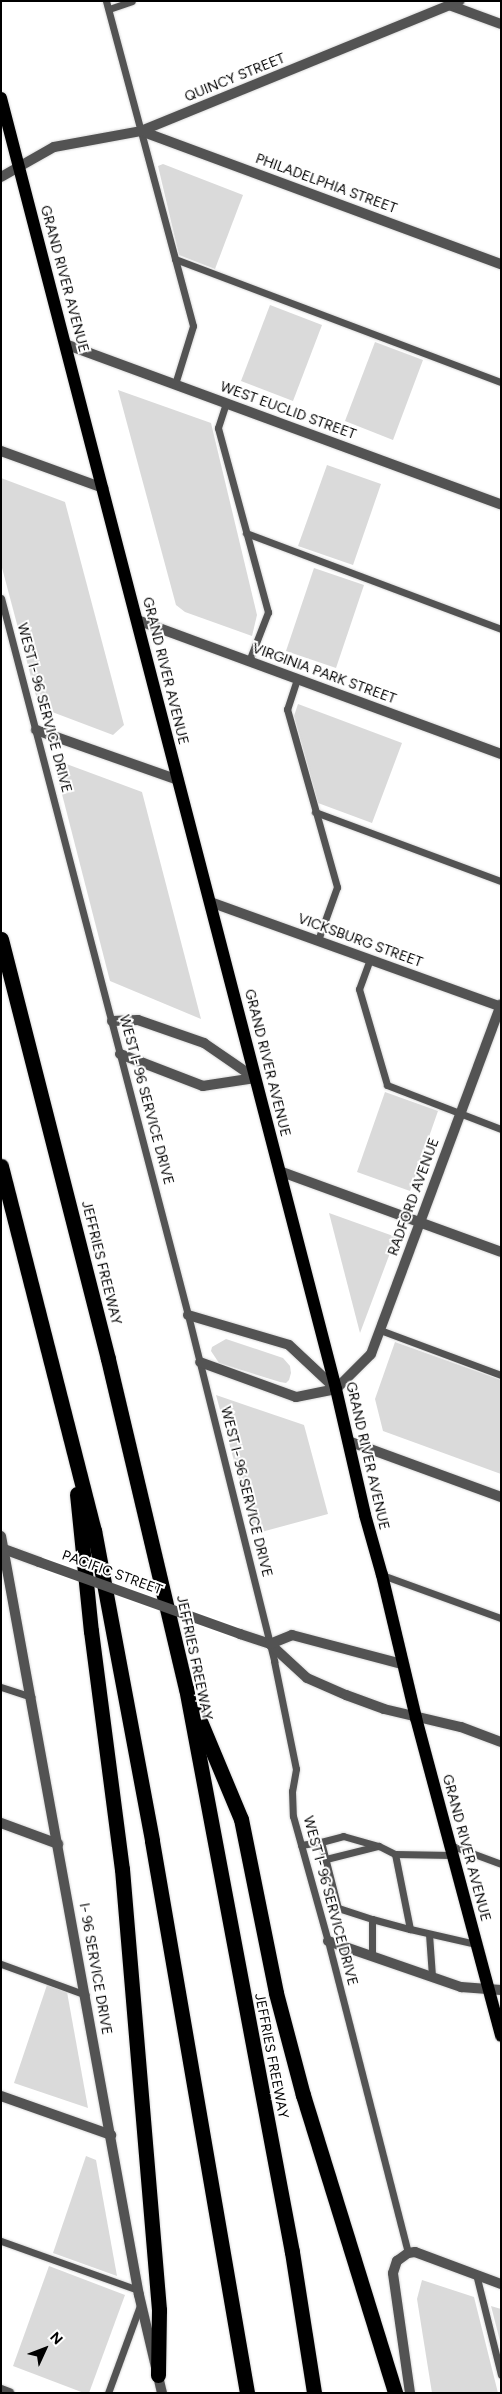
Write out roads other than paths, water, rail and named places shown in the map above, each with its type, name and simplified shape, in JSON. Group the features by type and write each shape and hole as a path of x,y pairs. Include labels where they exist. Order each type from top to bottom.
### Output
{"highway":[{"name":"JEFFRIES FREEWAY","path":"1,939 108,1359 186,1688 292,2252 314,2393"},
{"path":"1,1166 94,1530 150,1831 247,2393"},
{"path":"72,1447 91,1631 124,1888 159,2310 158,2375"},
{"path":"186,1688 241,1819 276,1993 303,2095 395,2393"}],"main road":[{"name":"GRAND RIVER AVENUE","path":"1,98 336,1389 365,1516 382,1575 416,1718 476,1944 494,1989 501,2036"}],"street":[{"name":"QUINCY STREET","path":"1,177 19,169 54,147 141,131 460,1"},
{"path":"449,5 501,24"},
{"name":"PHILADELPHIA STREET","path":"141,131 501,264"},
{"name":"WEST EUCLID STREET","path":"65,344 501,504"},
{"path":"1,451 103,488"},
{"name":"VIRGINIA PARK STREET","path":"137,620 501,754"},
{"path":"36,730 178,780"},
{"name":"VICKSBURG STREET","path":"210,902 500,1006"},
{"name":"RADFORD AVENUE","path":"336,1389 371,1354 500,1006"},
{"path":"112,1021 138,1020 204,1043 255,1078"},
{"path":"120,1054 203,1086 255,1078"},
{"path":"279,1171 501,1252"},
{"path":"188,1316 289,1346 336,1389"},
{"path":"200,1362 296,1397 336,1389"},
{"path":"348,1441 501,1497"},
{"name":"I- 96 SERVICE DRIVE","path":"1,1536 112,2135 138,2290 162,2393"},
{"name":"PACIFIC STREET","path":"2,1549 270,1644 307,1678 384,1709 461,1728 501,1742"},
{"path":"270,1644 292,1635 402,1664"},
{"path":"1,1823 58,1844"},
{"path":"328,1941 461,1987 494,1989"},
{"path":"1,2096 112,2135"},
{"path":"410,2393 393,2273 397,2261 408,2253 415,2252 501,2284"},
{"path":"1,2390 9,2393"}],"lane":[{"path":"132,1 107,5 193,326 175,384"},
{"path":"175,259 501,382"},
{"path":"226,403 218,428 268,612 249,661"},
{"path":"246,533 501,629"},
{"name":"WEST I- 96 SERVICE DRIVE","path":"1,598 200,1362 270,1644 296,1769 292,1791 293,1816 328,1941 408,2253"},
{"path":"297,679 287,709 337,887 318,940"},
{"path":"315,812 501,881"},
{"path":"370,959 359,989 387,1085 501,1129"},
{"path":"380,1330 501,1375"},
{"path":"382,1575 501,1618"},
{"path":"1,1687 31,1697"},
{"path":"301,1845 343,1836 379,1846 395,1854 451,1850 501,1864"},
{"path":"322,1842 338,1908 428,1934 476,1944"},
{"path":"326,1859 379,1846"},
{"path":"395,1854 410,1929"},
{"path":"372,1918 372,1956"},
{"path":"428,1934 432,1976"},
{"path":"1,1964 86,1995"},
{"path":"1,2241 138,2290"},
{"path":"476,2274 501,2375"},
{"path":"108,2393 141,2303"}]}
